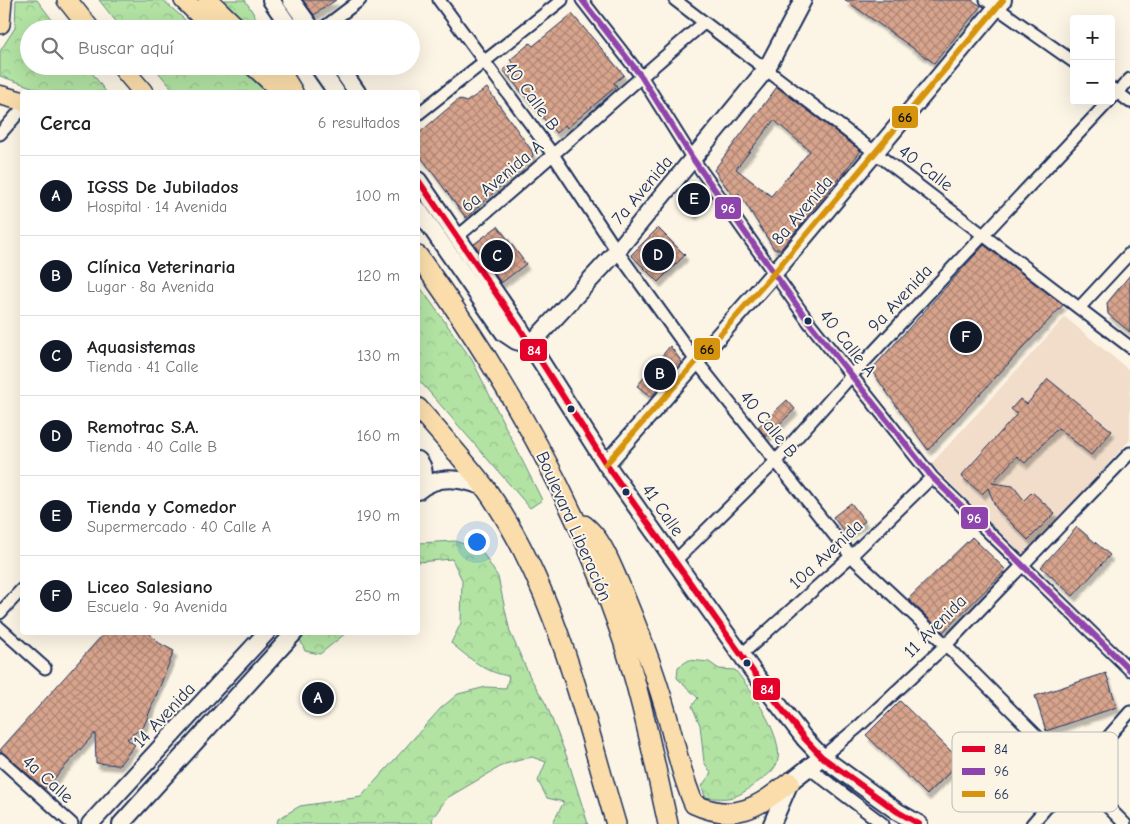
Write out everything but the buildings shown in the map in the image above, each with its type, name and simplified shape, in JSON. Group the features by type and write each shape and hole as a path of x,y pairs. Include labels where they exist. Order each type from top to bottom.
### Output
{"highway":[{"path":"0,24 2,0"},
{"path":"67,0 83,20"},
{"path":"184,0 205,20"},
{"path":"208,0 229,20"},
{"path":"129,75 141,90"},
{"path":"264,75 280,90"},
{"path":"283,75 292,90"},
{"name":"Boulevard Liberación","path":"420,259 469,329 517,406 575,518 617,623 647,728 668,824"},
{"path":"420,410 484,487 509,527 537,581 563,649 616,824"},
{"path":"575,518 594,532 609,560 626,600 664,704 688,791 694,804 706,810 721,812 754,808 790,782"}],"main road":[{"path":"271,0 285,20"},
{"path":"291,0 305,20"},
{"name":"7a Avenida","path":"530,345 618,251 767,68 802,0"},
{"name":"8a Avenida","path":"606,464 697,362 877,153 995,3"},
{"path":"324,75 335,90"},
{"path":"345,75 356,90"},
{"path":"0,95 20,100"},
{"name":"41 Calle","path":"420,183 530,345 606,464 741,655 804,738 822,757 898,812 919,824"},
{"path":"420,212 504,332 516,341 530,345"},
{"path":"420,462 425,475 420,489"},
{"path":"420,489 431,482 450,478 462,479 484,487"},
{"name":"14 Avenida","path":"90,824 264,635"},
{"path":"121,824 292,635"},
{"name":"11 Avenida","path":"790,782 822,757"},
{"path":"772,824 790,782"}],"street":[{"path":"334,20 360,0"},
{"name":"40 Calle B","path":"439,0 554,156 618,251 697,362 851,556 946,645 1032,732"},
{"path":"420,112 562,0"},
{"name":"40 Calle A","path":"582,0 641,76 693,159 808,321 932,477 1130,670"},
{"name":"40 Calle","path":"675,0 767,68 1130,347"},
{"path":"995,3 1071,60"},
{"name":"6a Avenida A","path":"457,237 554,156 641,76 704,23"},
{"name":"9a Avenida","path":"1115,92 1130,79"},
{"path":"1115,96 1130,102"},
{"name":"9a Avenida","path":"675,562 776,461 851,376 1103,105"},
{"path":"0,134 20,111"},
{"path":"1079,308 1130,253"},
{"name":"11 Avenida","path":"822,757 858,727 946,645 1130,454"},
{"name":"10a Avenida","path":"741,655 851,556 932,477"},
{"path":"0,613 20,591"},
{"path":"0,628 45,668"},
{"path":"1113,732 1130,712"},
{"name":"4a Calle","path":"3,767 72,824"},
{"path":"809,768 883,824"},
{"path":"1032,824 1043,812"},
{"name":"40 Calle B","path":"1113,812 1125,824"}],"shaded area":[{"path":"1065,317 1130,371 1130,440 1024,556 931,464"}],"green space":[{"path":"16,0 37,0 52,20 20,20 20,75 94,75 105,90 40,90 0,76 0,51 15,28"},
{"path":"99,0 163,0 185,20 115,20"},
{"path":"217,0 245,0 257,20 238,20"},
{"path":"161,75 247,75 264,90 173,90"},
{"path":"420,287 472,360 542,500 530,508 420,381"},
{"path":"455,541 481,550 498,577 510,632 530,677 546,704 568,760 588,824 552,824 564,802 547,798 538,781 546,762 532,757 505,764 447,798 432,819 433,824 277,824 278,819 300,806 361,797 441,708 458,694 486,687 506,688 509,676 485,668 451,643 461,623 462,580 452,559 420,562 420,543"},
{"path":"302,635 344,635 320,654 305,651 299,637"},
{"path":"689,660 709,662 719,669 735,670 757,701 772,728 778,753 777,763 773,770 748,789 732,797 705,797 702,786 711,773 704,762 700,725 692,706 698,698 677,678 678,667"}],"transit line":[{"name":"96","path":"582,0 641,76 693,159 808,321 932,477 1130,670"},
{"name":"66","path":"606,464 775,272 1003,0"},
{"name":"84","path":"420,183 519,327 606,464 752,670 804,738 822,757 898,812 919,824"}],"place":[{"name":"Tienda y Comedor","path":"694,199"},
{"name":"Remotrac S.A.","path":"658,255"},
{"name":"Aquasistemas","path":"497,256"},
{"name":"Liceo Salesiano","path":"966,337"},
{"name":"Clínica Veterinaria","path":"660,374"},
{"name":"IGSS De Jubilados","path":"318,698"}]}
